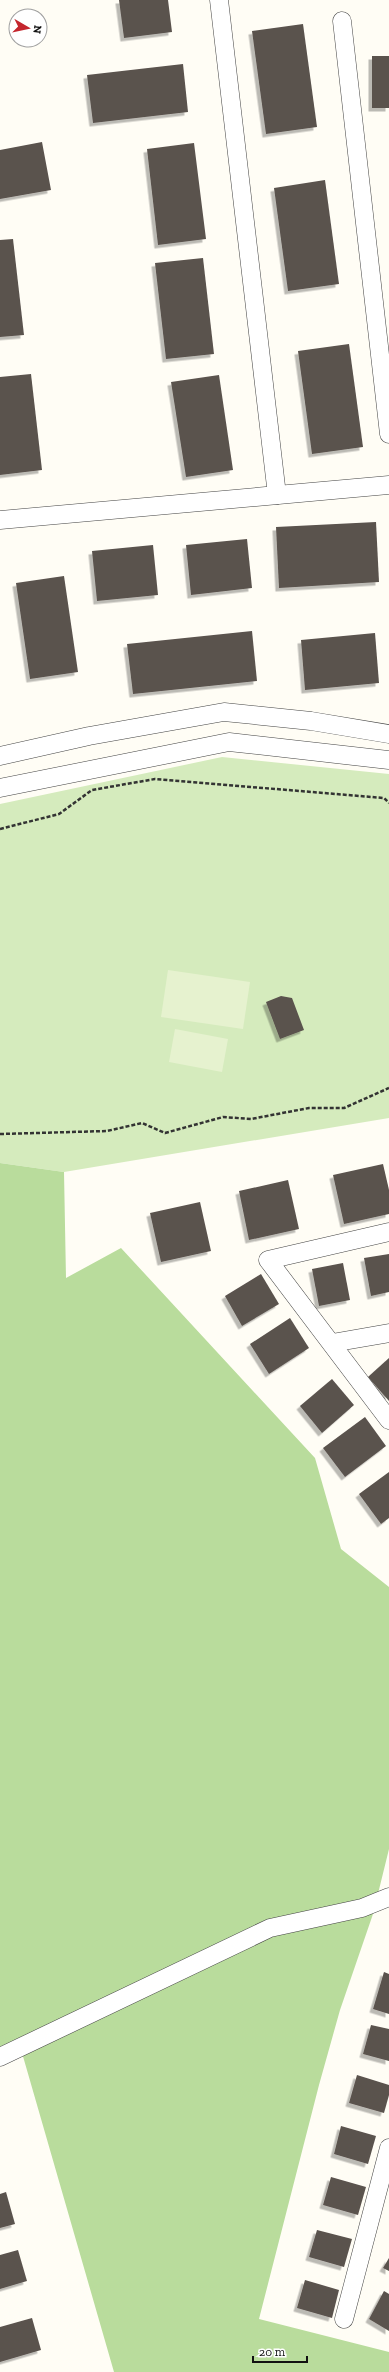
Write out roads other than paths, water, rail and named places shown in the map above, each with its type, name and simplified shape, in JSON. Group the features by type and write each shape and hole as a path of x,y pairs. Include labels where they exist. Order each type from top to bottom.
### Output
{"street":[{"path":"219,0 278,495"},
{"path":"342,21 389,434"},
{"path":"0,520 389,485"},
{"path":"0,756 88,736 224,712 312,721 389,734"},
{"path":"1,783 229,742 389,760"},
{"path":"389,1232 268,1260 389,1420"},
{"path":"332,1343 389,1332"},
{"path":"0,2057 270,1928 362,1908 389,1897"},
{"path":"344,2319 389,2148"}]}
